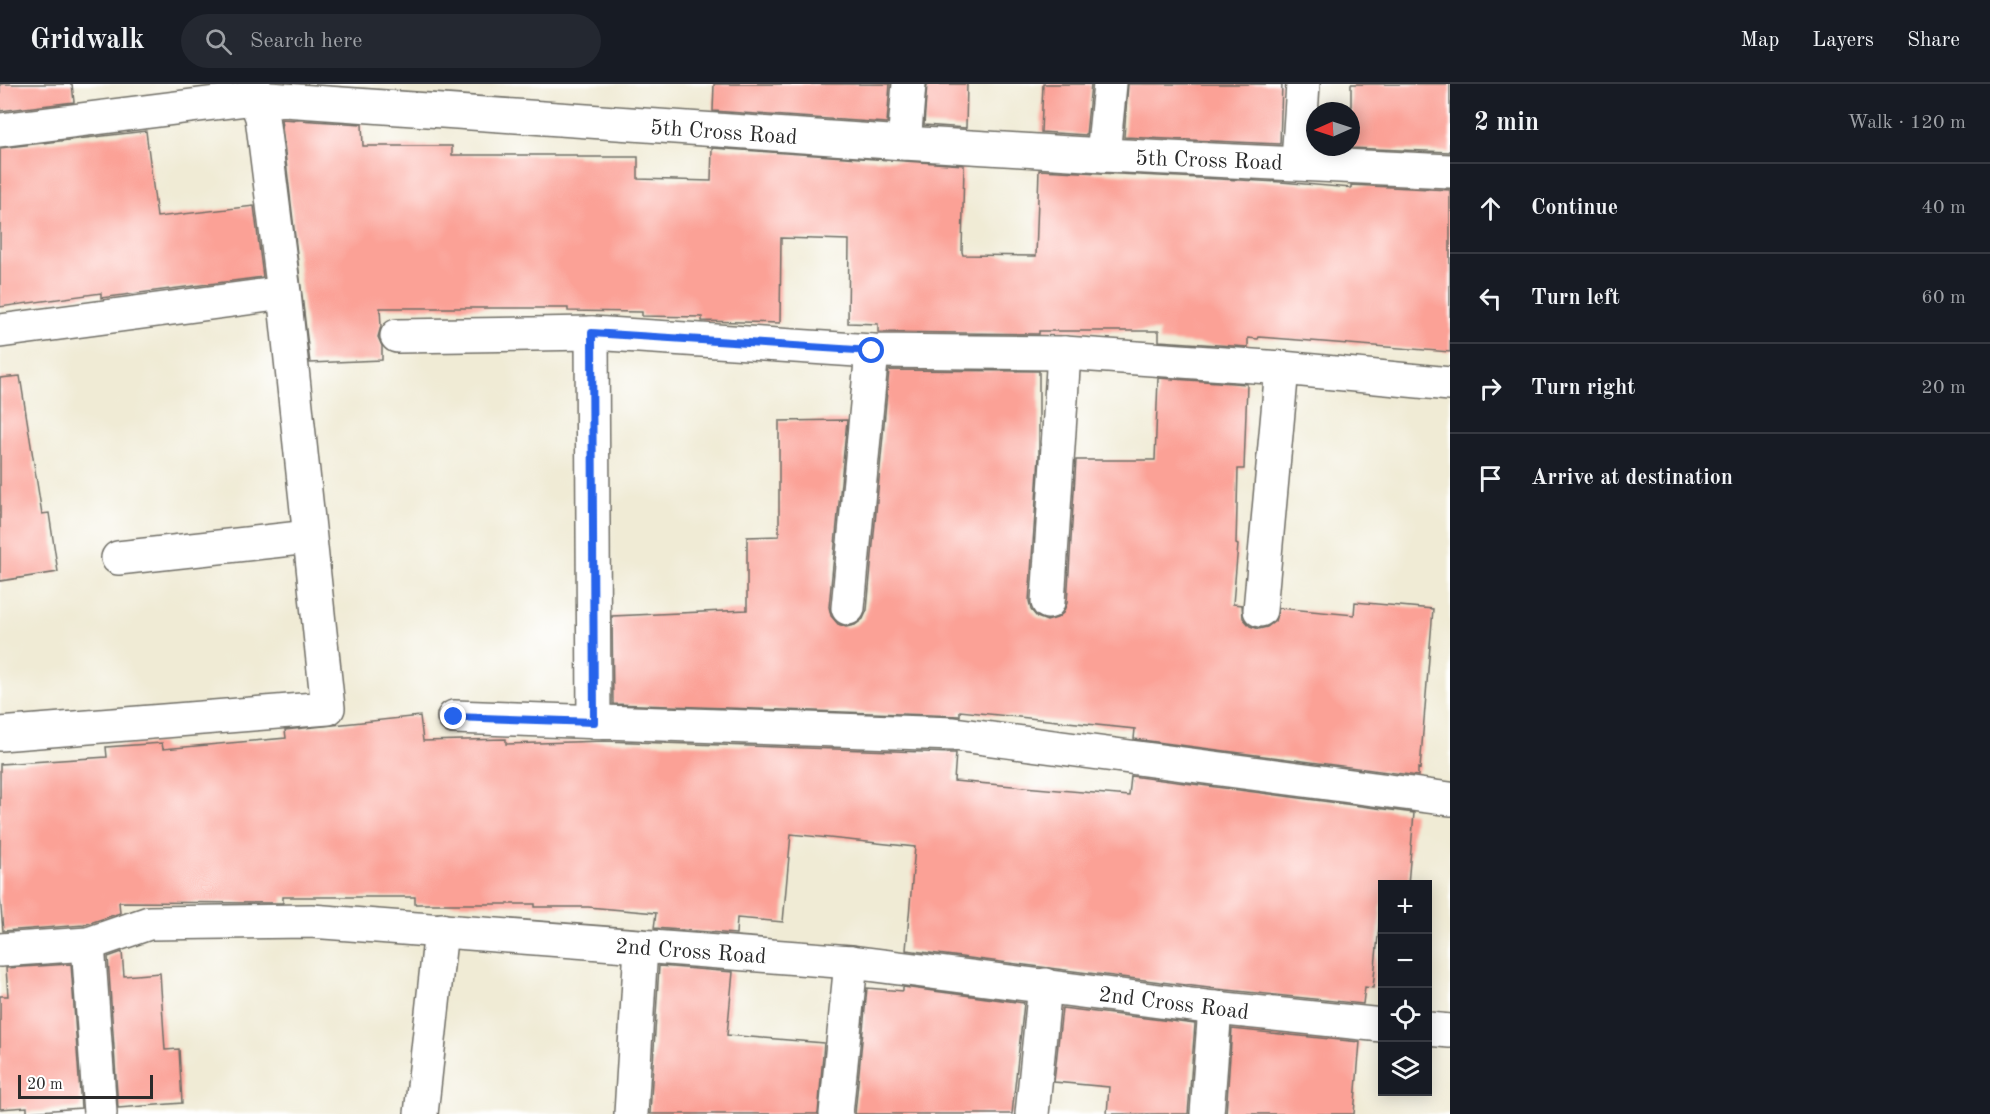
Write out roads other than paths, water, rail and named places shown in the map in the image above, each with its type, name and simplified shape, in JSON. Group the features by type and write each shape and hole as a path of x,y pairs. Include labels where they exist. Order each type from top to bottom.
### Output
{"street":[{"path":"904,143 909,84"},
{"path":"1103,155 1110,84"},
{"path":"1298,162 1303,84"},
{"path":"0,734 328,708 284,293 262,117 254,91"},
{"name":"5th Cross Road","path":"0,130 254,91 904,143 1450,171"},
{"path":"0,331 284,293"},
{"path":"397,336 592,333 872,351 1064,353 1282,368 1450,384"},
{"path":"592,333 594,722"},
{"path":"848,608 872,351"},
{"path":"1048,602 1064,353"},
{"path":"1260,610 1282,368"},
{"path":"118,558 309,537"},
{"path":"454,717 954,734 1450,798"},
{"name":"2nd Cross Road","path":"0,950 88,944 149,923 311,921 850,962 1215,1008 1378,1024"},
{"path":"421,1114 441,930"},
{"path":"88,944 100,1113"},
{"path":"631,1114 641,947"},
{"path":"836,1114 850,962"},
{"path":"1032,1114 1045,985"},
{"path":"1207,1114 1215,1008"},
{"path":"1432,1029 1450,1031"}]}
